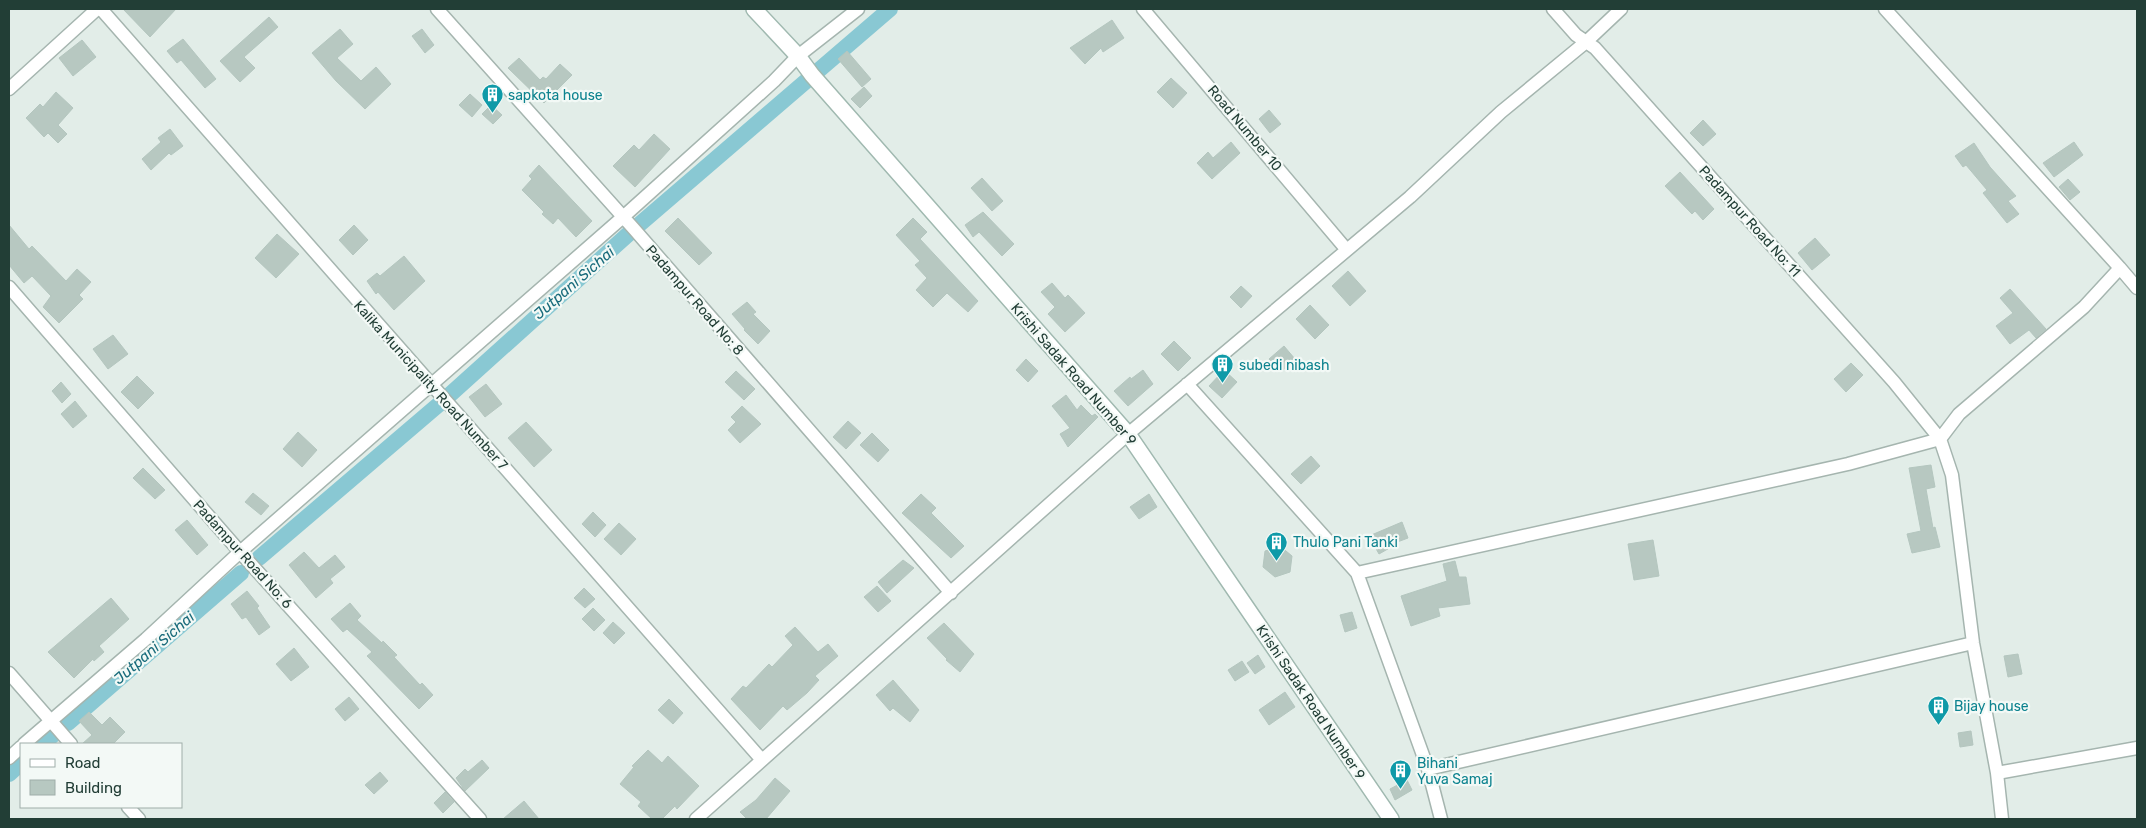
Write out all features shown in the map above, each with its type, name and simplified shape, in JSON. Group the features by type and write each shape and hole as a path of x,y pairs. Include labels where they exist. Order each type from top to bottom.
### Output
{"street":[{"path":"9,89 96,9"},
{"name":"Kalika Municipality Road Number 7","path":"101,9 762,760"},
{"name":"Padampur Road No: 8","path":"437,9 623,217 951,593"},
{"name":"Krishi Sadak Road Number 9","path":"754,9 798,56 812,75 1128,434 1391,819"},
{"path":"25,743 146,638 240,552 623,217 774,81 798,56 858,9"},
{"name":"Road Number 10","path":"1143,9 1346,249"},
{"name":"Padampur Road No: 11","path":"1553,9 1576,35 1595,48 1881,367 1940,439"},
{"path":"696,819 1128,434 1410,197 1500,112 1586,42 1621,9"},
{"path":"1884,9 2137,288"},
{"path":"1358,573 1848,464 1940,439 1959,414 2084,307 2120,268"},
{"name":"Padampur Road No: 6","path":"9,287 240,552 480,819"},
{"path":"1187,384 1261,463 1358,573 1428,769 1441,819"},
{"path":"1940,439 1952,475 1973,643 1997,773 2002,819"},
{"path":"1428,769 1973,643"},
{"path":"9,674 70,743"},
{"path":"9,758 20,748"},
{"path":"1997,773 2137,748"},
{"path":"129,808 139,819"}],"building":[{"path":"123,9 176,9 150,37"},
{"path":"269,17 278,27 244,57 255,68 240,82 220,61"},
{"path":"1112,20 1124,38 1103,52 1101,48 1085,64 1070,48"},
{"path":"340,29 353,44 337,58 361,81 376,67 391,84 365,109 336,81 312,53"},
{"path":"422,29 434,45 425,53 412,36"},
{"path":"183,39 216,79 205,88 181,60 177,63 167,51"},
{"path":"82,40 96,57 73,76 59,58"},
{"path":"847,51 871,79 862,87 838,59"},
{"path":"519,58 540,80 543,77 546,79 560,64 572,75 544,103 508,68"},
{"path":"1171,78 1187,93 1173,108 1157,92"},
{"path":"864,87 872,96 860,108 851,99"},
{"path":"56,92 73,108 58,125 67,134 58,143 48,133 44,137 26,118 40,104 43,107"},
{"path":"470,94 482,105 472,117 459,105"},
{"name":"sapkota house","path":"491,105 502,115 493,124 482,114"},
{"path":"1269,110 1281,124 1270,133 1259,119"},
{"path":"1703,120 1716,134 1703,146 1690,133"},
{"path":"170,129 183,146 171,155 169,153 151,170 142,159 161,142 158,138"},
{"path":"654,134 670,149 635,187 613,166 634,145 639,150"},
{"path":"1231,142 1240,153 1212,179 1197,163 1208,152 1213,158"},
{"path":"2074,142 2083,155 2054,177 2043,163"},
{"path":"1974,143 1990,167 2016,196 2008,201 2019,214 2007,223 1983,193 1987,190 1966,165 1963,167 1955,156"},
{"path":"539,165 592,221 576,237 558,218 553,224 522,190 532,179 529,176"},
{"path":"1680,172 1714,209 1703,220 1695,211 1692,214 1665,186"},
{"path":"982,178 1003,201 992,211 971,188"},
{"path":"2068,179 2080,192 2070,200 2059,187"},
{"path":"983,212 1014,244 1002,256 979,232 973,237 965,225"},
{"path":"678,218 712,253 699,265 665,231"},
{"path":"913,218 927,232 920,239 978,301 968,312 947,293 933,307 916,290 927,278 915,265 920,261 896,235"},
{"path":"9,225 29,249 32,246 66,281 77,269 91,282 79,295 83,299 59,323 43,307 51,296 32,276 24,283 9,265"},
{"path":"354,225 368,240 353,255 339,240"},
{"path":"277,234 299,254 276,278 255,258"},
{"path":"1815,238 1830,255 1812,270 1798,253"},
{"path":"404,256 425,281 394,310 378,292 376,294 367,281 377,273 380,276"},
{"path":"1348,271 1366,291 1350,306 1332,286"},
{"path":"1052,283 1065,298 1068,295 1085,313 1065,332 1048,314 1055,307 1041,292"},
{"path":"1241,286 1252,296 1241,308 1230,297"},
{"path":"2010,289 2046,329 2036,338 2029,330 2010,344 1996,326 2013,313 2000,298"},
{"path":"747,302 756,312 753,314 770,331 758,344 732,314"},
{"path":"1310,305 1329,325 1315,339 1296,319"},
{"path":"113,335 128,354 108,369 93,349"},
{"path":"1174,341 1191,358 1178,371 1161,354"},
{"path":"1284,346 1295,359 1281,372 1269,359"},
{"path":"1026,359 1038,371 1028,382 1016,370"},
{"path":"1851,363 1863,375 1846,392 1834,379"},
{"path":"1143,370 1153,384 1128,406 1114,391 1130,377 1131,379"},
{"name":"subedi nibash","path":"1224,370 1237,382 1222,398 1209,386"},
{"path":"736,371 755,389 744,400 725,382"},
{"path":"137,376 154,393 138,409 121,392"},
{"path":"61,382 71,394 62,403 52,391"},
{"path":"486,384 502,404 485,417 469,397"},
{"path":"1066,395 1077,410 1081,405 1092,416 1095,414 1098,417 1068,447 1060,434 1070,428 1052,406"},
{"path":"75,401 87,416 73,428 61,414"},
{"path":"742,406 761,424 740,443 728,430 736,422 731,417"},
{"path":"848,421 861,433 846,449 833,437"},
{"path":"526,422 552,450 534,467 508,438"},
{"path":"298,432 317,450 302,467 283,449"},
{"path":"872,433 889,450 878,462 860,445"},
{"path":"1311,456 1320,466 1301,484 1291,474"},
{"path":"1931,465 1935,487 1926,489 1933,528 1935,527 1940,547 1912,553 1907,534 1921,531 1909,468"},
{"path":"143,468 165,490 155,499 133,478"},
{"path":"253,493 269,506 261,515 245,502"},
{"path":"921,494 936,508 931,513 964,546 951,558 902,513"},
{"path":"1149,494 1157,507 1139,519 1130,507"},
{"path":"593,512 606,525 595,537 582,524"},
{"path":"187,520 208,545 197,555 175,530"},
{"path":"1402,522 1408,538 1392,544 1393,546 1379,554 1369,536"},
{"path":"619,523 636,539 621,555 604,539"},
{"path":"1653,540 1659,576 1634,580 1628,544"},
{"name":"Thulo Pani Tanki","path":"1280,546 1292,556 1290,572 1275,577 1263,567 1265,551"},
{"path":"304,552 319,568 335,555 345,567 330,579 333,583 316,598 289,565"},
{"path":"903,560 914,568 887,593 878,582"},
{"path":"1455,561 1459,577 1466,577 1470,604 1438,608 1440,616 1411,626 1401,596 1447,581 1443,564"},
{"path":"877,586 891,601 878,612 864,597"},
{"path":"584,588 595,599 585,608 574,598"},
{"path":"247,591 259,606 257,608 270,627 259,635 246,617 242,619 231,604"},
{"path":"111,598 129,619 99,646 104,652 94,661 93,659 74,678 48,652"},
{"path":"350,603 361,616 357,620 382,643 383,641 397,655 394,657 420,685 422,683 433,695 419,709 367,656 372,652 347,629 343,632 331,619"},
{"path":"593,608 605,620 594,631 582,619"},
{"path":"1352,612 1357,628 1345,632 1340,615"},
{"path":"613,622 625,633 614,644 603,633"},
{"path":"944,623 974,654 960,672 946,660 927,638"},
{"path":"795,627 818,652 828,644 838,656 815,676 819,680 807,693 787,710 783,706 760,730 731,699 743,686 746,688 769,664 772,667 793,645 785,636"},
{"path":"294,648 309,667 291,681 276,664"},
{"path":"2018,654 2022,674 2008,677 2004,656"},
{"path":"1258,655 1265,667 1255,674 1247,663"},
{"path":"1242,661 1249,672 1235,681 1228,670"},
{"path":"893,680 919,710 910,722 893,708 890,711 876,695"},
{"path":"1285,692 1295,707 1269,725 1259,710"},
{"path":"349,697 359,709 345,721 335,709"},
{"path":"669,699 683,713 673,724 658,710"},
{"path":"89,712 102,725 110,717 125,732 114,743 83,743 92,735 79,721"},
{"path":"1971,731 1973,745 1960,747 1958,733"},
{"path":"648,750 662,763 668,756 699,786 677,809 675,806 662,819 652,819 638,806 641,802 620,784 634,767 632,766"},
{"path":"482,760 489,768 465,791 456,778 465,769 468,772"},
{"path":"380,772 388,781 374,794 365,785"},
{"path":"775,778 790,791 766,819 747,819 740,812 756,800"},
{"name":"Bihani Yuva Samaj","path":"1407,780 1412,790 1395,800 1390,789"},
{"path":"445,792 454,802 443,813 434,803"},
{"path":"524,801 539,819 503,819"}],"waterway":[{"name":"Jutpani Sichai","path":"259,558 444,400 634,229 890,9"},
{"name":"Jutpani Sichai","path":"68,723 241,573"},
{"name":"Jutpani Sichai","path":"44,743 54,734"},
{"name":"Jutpani Sichai","path":"9,774 20,764"}],"place":[{"name":"sapkota house","path":"492,114"},
{"name":"subedi nibash","path":"1223,384"},
{"name":"Thulo Pani Tanki","path":"1277,561"},
{"name":"Bijay house","path":"1938,725"},
{"name":"Bihani Yuva Samaj","path":"1401,790"}]}
